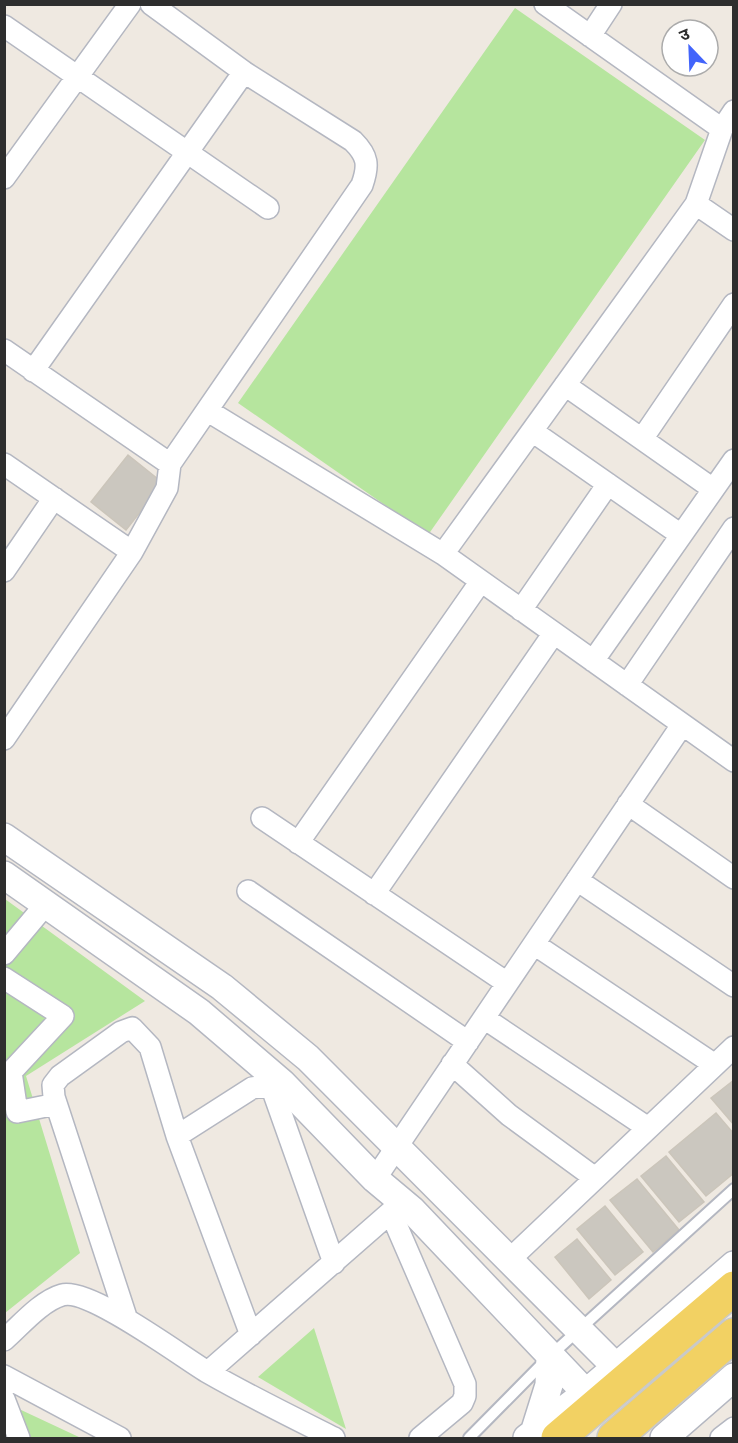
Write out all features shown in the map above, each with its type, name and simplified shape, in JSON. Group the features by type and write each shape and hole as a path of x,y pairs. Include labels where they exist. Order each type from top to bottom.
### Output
{"main road":[{"path":"540,1437 734,1288"},
{"path":"614,1438 734,1335"}],"street":[{"path":"4,178 130,4"},
{"path":"4,739 132,552 166,488 170,464 362,184 367,168 366,154 353,141 244,72 151,4"},
{"path":"443,554 696,204 728,120 590,36 545,4"},
{"path":"590,36 611,4"},
{"path":"4,27 268,208"},
{"path":"33,371 186,151 244,72"},
{"path":"696,204 734,230"},
{"path":"642,439 734,304"},
{"path":"4,350 170,464"},
{"path":"565,386 713,489"},
{"path":"208,411 443,554 682,725 730,752"},
{"path":"532,431 681,535"},
{"path":"593,662 734,460"},
{"path":"4,464 132,552"},
{"path":"521,610 608,484"},
{"path":"4,571 54,498"},
{"path":"627,685 734,528"},
{"path":"298,843 481,581"},
{"path":"374,894 554,633"},
{"path":"375,1179 682,725"},
{"path":"628,804 734,878"},
{"path":"262,818 507,983"},
{"path":"4,837 222,987 308,1059 616,1366"},
{"path":"4,875 199,1012 282,1083 375,1179 397,1207 586,1393"},
{"path":"577,880 734,986"},
{"path":"248,891 468,1042"},
{"path":"4,954 45,904"},
{"path":"534,944 715,1065"},
{"path":"4,978 63,1016 11,1072 17,1112 56,1104"},
{"path":"484,1018 648,1128"},
{"path":"127,1320 56,1104 53,1085 60,1076 122,1032 132,1028 150,1047 177,1136 251,1335"},
{"path":"509,1260 734,1047"},
{"path":"453,1064 509,1115 595,1178"},
{"path":"177,1136 252,1088 265,1086 273,1091 334,1263"},
{"path":"208,1372 397,1207"},
{"path":"397,1207 465,1384 465,1396 462,1402 420,1438"},
{"path":"540,1437 616,1366 734,1265"},
{"path":"4,1340 45,1305 62,1295 75,1294 127,1320 208,1372 334,1438"},
{"path":"580,1330 630,1339 652,1335"},
{"path":"540,1437 549,1385 550,1356"},
{"path":"4,1376 120,1438"},
{"path":"664,1438 734,1377"},
{"path":"4,1399 19,1438"},
{"path":"721,1438 734,1428"}],"lane":[{"path":"469,1438 550,1356 734,1189"}],"green space":[{"path":"515,8 705,140 428,535 238,403"},
{"path":"5,899 145,1001 26,1076 80,1253 5,1313"},
{"path":"314,1328 346,1429 258,1377"},
{"path":"19,1409 81,1438 30,1438"}],"building":[{"path":"128,455 163,483 126,530 91,502"},
{"path":"734,1080 734,1125 711,1098"},
{"path":"716,1113 734,1134 734,1173 706,1196 669,1152"},
{"path":"666,1156 704,1202 679,1222 641,1176"},
{"path":"637,1179 679,1230 653,1252 610,1200"},
{"path":"605,1206 643,1252 615,1275 577,1229"},
{"path":"577,1239 611,1280 589,1299 555,1257"}]}
